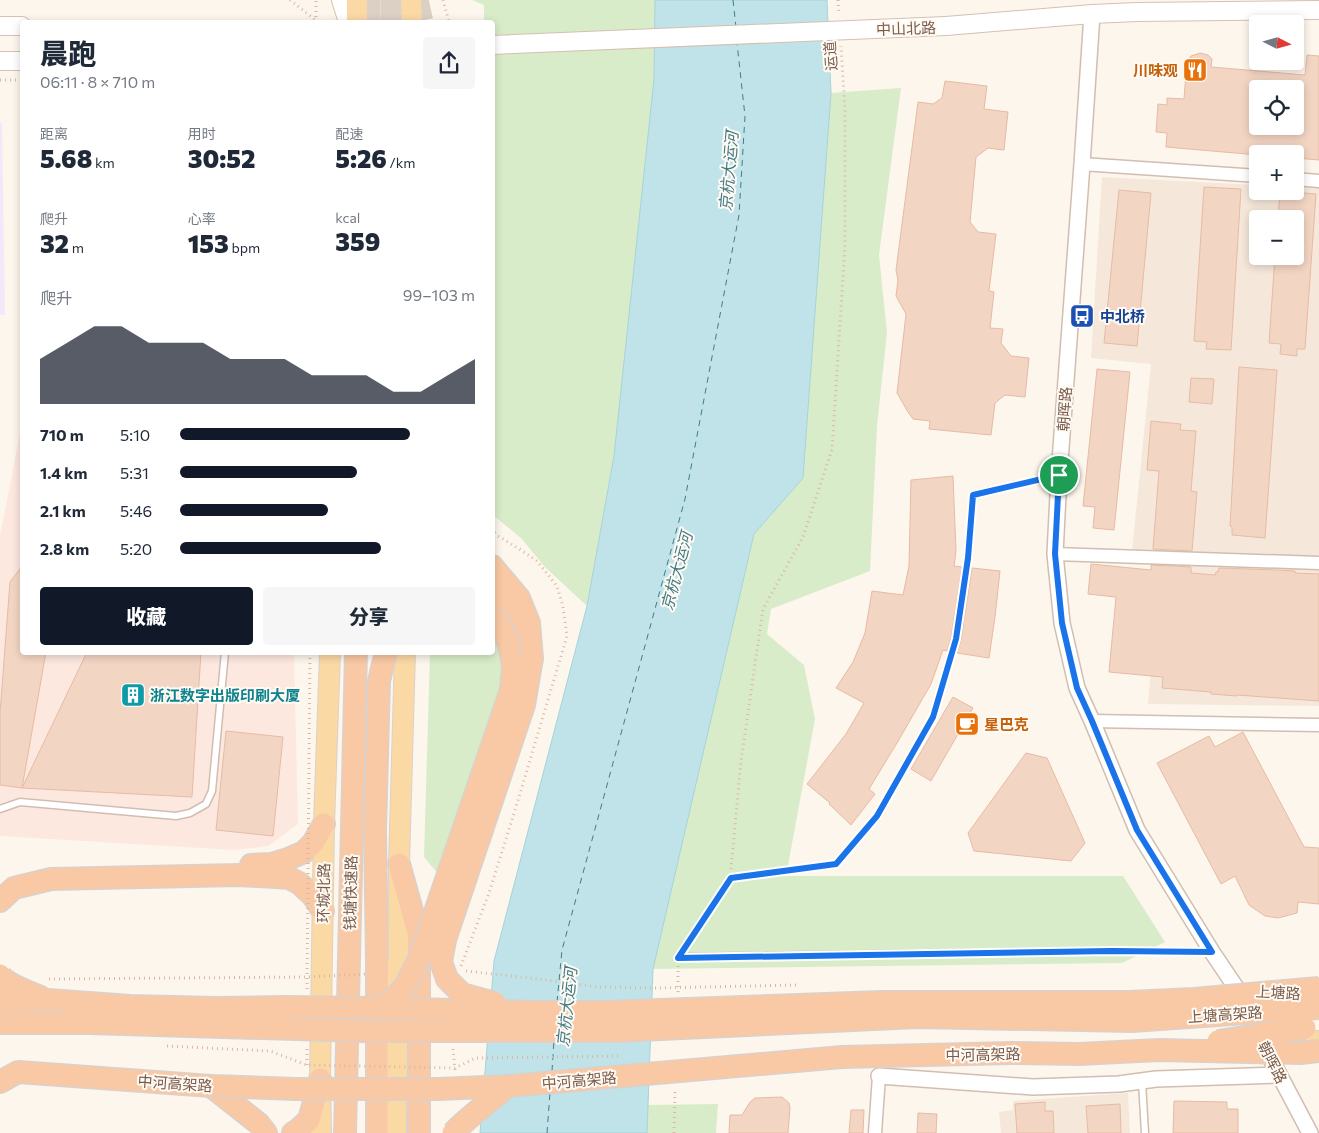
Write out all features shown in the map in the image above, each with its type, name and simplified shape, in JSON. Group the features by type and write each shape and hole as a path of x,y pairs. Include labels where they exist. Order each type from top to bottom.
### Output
{"highway":[{"path":"495,570 519,598 529,623 532,658 524,705 445,940 441,962 447,979 462,994 534,1012"},
{"path":"495,594 516,619 532,658"},
{"path":"378,1008 394,998 405,986 419,959 511,690 513,666 509,644 500,624 495,620"},
{"name":"钱塘快速路","path":"345,1133 356,655"},
{"path":"377,1133 375,832 379,680 385,655"},
{"path":"0,882 8,875 272,864 304,852 313,843 324,824"},
{"path":"399,864 419,936 418,1133"},
{"path":"0,901 14,888 52,873 276,876 299,882 323,911"},
{"path":"0,975 3,979 48,1000"},
{"path":"0,1002 48,1000 130,1006 216,1008 285,1007 604,1012 882,1002 1130,1002 1194,999 1319,988"},
{"path":"1068,1002 1132,1021"},
{"name":"上塘高架路","path":"1132,1021 1319,1008"},
{"path":"0,1023 89,1023 363,1031 579,1031 917,1017 1132,1021"},
{"name":"上塘高架路","path":"1159,1050 1319,1027"},
{"path":"1159,1050 1319,1052"},
{"name":"中河高架路","path":"6,1074 296,1089 439,1089 508,1086 842,1057 1079,1054 1159,1050"},
{"path":"294,1133 309,1120 313,1072"},
{"path":"211,1086 260,1124 266,1133"},
{"path":"453,1133 465,1120 508,1086"}],"main road":[{"path":"340,0 347,20"},
{"path":"357,0 357,20"},
{"path":"411,0 412,20"},
{"name":"中山北路","path":"495,45 946,26 1137,12 1319,10"},
{"path":"0,26 20,26"},
{"path":"0,61 20,61"},
{"name":"环城北路","path":"321,1133 313,1072 323,911 330,655"},
{"path":"396,1133 399,864 405,655"},
{"name":"上塘路","path":"1237,989 1319,994"},
{"path":"1263,1044 1319,1041"}],"street":[{"name":"朝晖路","path":"1092,14 1055,554 1062,623 1077,688 1137,830 1237,989 1263,1044 1310,1133"},
{"path":"1082,164 1249,175"},
{"path":"1304,180 1319,181"},
{"path":"1055,554 1319,563"},
{"path":"1092,721 1319,725"},
{"path":"875,1133 879,1076 1033,1087 1119,1084 1156,1079 1279,1075"}],"lane":[{"path":"1059,475 973,495 968,558 956,639 936,708 933,717 877,816 836,864 731,878 678,958 1112,951 1212,952"},
{"path":"0,809 20,802 176,816 190,813 206,804 212,791 225,655"},
{"path":"1142,1080 1145,1133"}],"path":[{"path":"290,0 315,20"},
{"path":"316,0 317,20"},
{"path":"443,0 448,20"},
{"name":"运道","path":"838,0 839,18"},
{"name":"运道","path":"731,878 741,761 763,609 803,537 832,449 845,245 845,110 841,46"},
{"path":"0,80 20,80"},
{"path":"307,996 310,655"},
{"path":"516,807 489,893 460,971 599,987 658,988 801,985"},
{"path":"40,980 307,977 375,967"},
{"path":"166,1046 270,1051 313,1072 455,1068 476,1058"},
{"path":"307,1046 313,1072"},
{"path":"453,1049 455,1078"}],"shaded area":[{"path":"0,123 2,123 5,315 0,315"},
{"path":"1102,177 1249,185 1249,200 1304,200 1304,187 1319,188 1319,706 1148,704 1161,554 1132,551 1151,364 1091,358"},
{"path":"20,433 20,655 294,655 298,824 268,846 234,850 0,836 0,536"},
{"path":"1128,1093 1130,1133 1001,1133 999,1112 1013,1110 1013,1101"}],"green space":[{"path":"472,0 655,0 654,79 614,456 587,606 545,567 521,538 495,517 495,20 484,20 484,5"},
{"path":"901,88 879,255 887,333 877,426 870,571 771,609 767,634 804,665 815,719 786,876 1123,876 1165,942 1122,963 653,969 754,534 803,478 831,93"},
{"path":"495,620 505,663 501,706 439,875 424,857 430,655 495,655"},
{"path":"718,1104 716,1133 647,1133 648,1105"}],"water":[{"name":"京杭大运河","path":"655,0 827,0 831,93 803,478 754,534 653,969 647,1133 480,1133 494,961 587,606 614,456 654,79"}],"building":[{"path":"1200,53 1208,55 1212,59 1211,67 1305,75 1307,55 1319,56 1319,160 1304,159 1304,145 1249,145 1249,154 1166,147 1167,133 1156,132 1158,104 1167,105 1167,98 1184,99 1187,61 1191,56"},
{"path":"945,81 987,86 984,109 1008,112 1004,150 988,148 976,157 970,222 978,232 996,234 989,291 994,292 990,328 1003,329 1001,343 1011,356 1029,358 1025,397 1005,395 995,403 991,435 929,429 930,421 913,419 897,393 906,314 896,296 898,280 896,270 918,102 933,104 942,98"},
{"path":"1204,187 1241,189 1231,350 1206,349 1207,342 1194,341"},
{"path":"1119,190 1151,193 1137,346 1104,343"},
{"path":"1304,193 1316,194 1305,349 1297,349 1297,356 1280,354 1281,344 1269,343 1274,265 1304,265 1304,210 1279,210 1279,200 1304,200"},
{"path":"1239,367 1277,370 1265,538 1232,535 1232,527 1230,526"},
{"path":"1097,369 1130,372 1114,530 1093,528 1095,507 1083,506"},
{"path":"1191,378 1214,379 1212,404 1189,402"},
{"path":"1151,421 1181,424 1180,430 1196,431 1191,491 1197,492 1192,551 1153,549 1159,471 1147,470"},
{"path":"953,476 956,551 954,566 962,567 951,638 947,651 943,650 931,684 869,789 875,794 851,825 830,803 807,784 846,734 864,703 836,688 853,662 865,633 872,591 903,595 909,566 911,480"},
{"path":"1091,564 1151,570 1151,565 1191,567 1191,573 1215,575 1219,568 1295,571 1295,573 1319,574 1319,701 1211,694 1211,692 1162,688 1163,677 1109,672 1116,597 1088,594"},
{"path":"972,568 1000,571 989,658 957,653 961,640"},
{"path":"20,569 20,655 45,655 22,788 0,785 0,713 10,582"},
{"name":"浙江数字出版印刷大厦","path":"86,655 201,655 192,797 22,788"},
{"path":"953,697 973,708 931,781 911,769"},
{"path":"226,731 283,737 273,836 216,830"},
{"path":"1243,732 1304,847 1319,848 1319,904 1298,902 1297,913 1278,918 1265,916 1249,905 1235,876 1221,884 1157,763 1209,736 1215,747"},
{"path":"1026,753 1047,758 1085,843 1071,861 974,851 968,833"},
{"path":"782,1097 789,1103 790,1108 788,1133 729,1133 730,1115 742,1115 750,1102 755,1098"},
{"path":"1174,1101 1227,1102 1227,1109 1238,1109 1238,1133 1173,1133"},
{"path":"1045,1102 1045,1111 1053,1111 1054,1133 1017,1133 1015,1104"},
{"path":"1120,1104 1121,1133 1088,1133 1086,1106"},
{"path":"851,1110 864,1110 863,1133 849,1133"},
{"path":"918,1113 937,1114 936,1133 917,1133"}],"ferry route":[{"path":"733,0 736,27"},
{"path":"557,1002 562,950 685,499 739,215 745,116 737,43"},
{"path":"552,1071 554,1040"},
{"path":"547,1133 550,1093"}],"tunnel":[{"path":"370,0 370,20"},
{"path":"391,0 391,20"},
{"path":"418,0 423,20"}],"place":[{"name":"川味观","path":"1195,70"},
{"name":"中北桥","path":"1082,316"},
{"name":"浙江数字出版印刷大厦","path":"133,695"},
{"name":"星巴克","path":"967,724"}],"route":[{"path":"1059,475 1055,554 1062,623 1077,688 1137,830 1212,952 1112,951 678,958 731,878 836,864 877,816 933,717 956,639 968,558 973,495 1059,475"}]}
